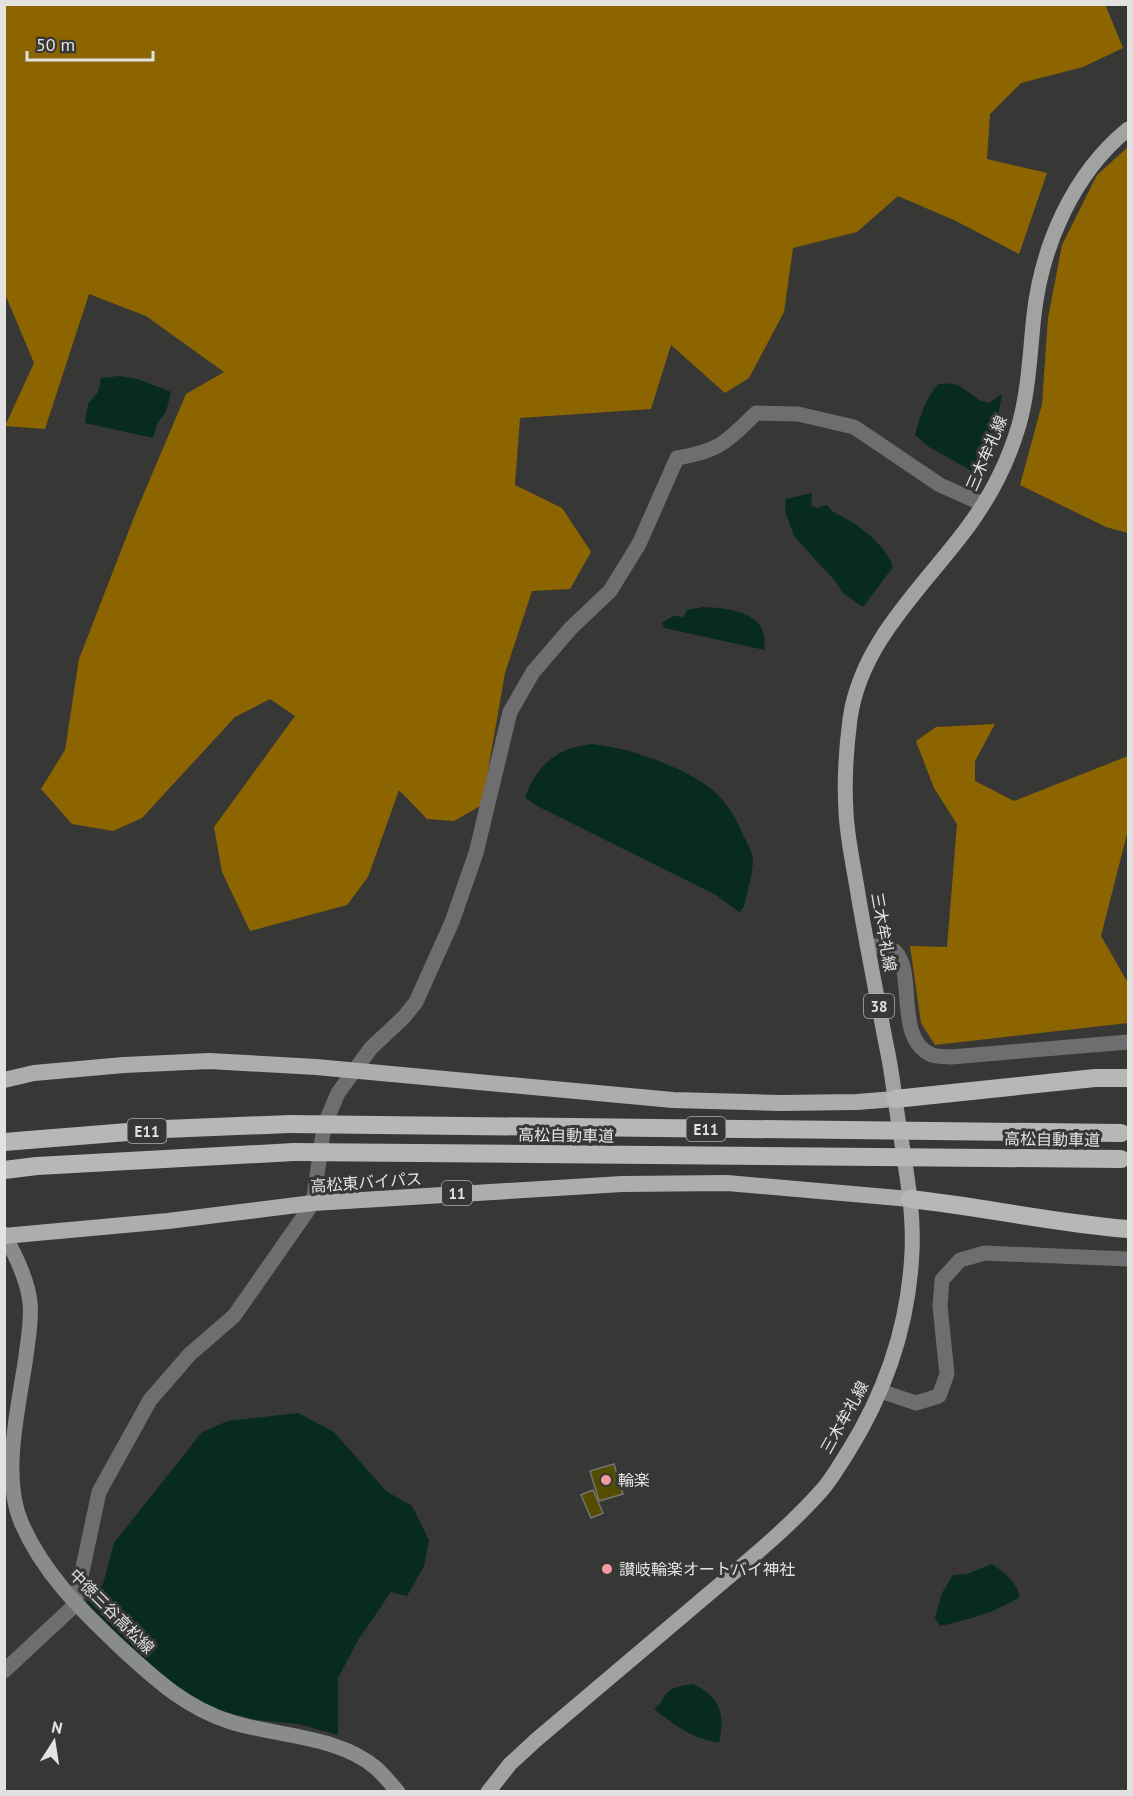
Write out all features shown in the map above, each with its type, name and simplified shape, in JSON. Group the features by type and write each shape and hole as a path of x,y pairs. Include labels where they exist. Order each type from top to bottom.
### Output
{"highway":[{"path":"4,1080 34,1073 124,1065 209,1061 355,1071 673,1100 781,1103 857,1102 1095,1078 1128,1078"},
{"name":"高松自動車道","path":"4,1142 165,1129 290,1124 1125,1133"},
{"name":"高松自動車道","path":"4,1170 37,1166 294,1152 1124,1160"},
{"name":"高松東バイパス","path":"5,1235 168,1221 313,1203 633,1184 727,1183 910,1199"},
{"path":"910,1199 955,1204 1012,1215 1128,1228"}],"main road":[{"name":"三木牟礼線","path":"488,1791 510,1764 536,1740 783,1531 825,1486 860,1432 894,1355 906,1306 912,1246 910,1199 889,1059 867,946 846,816 845,784 851,712 862,677 879,642 903,606 969,526 1004,464 1019,427 1027,391 1039,281 1052,239 1088,170 1111,143 1128,129"},
{"name":"中徳三谷高松線","path":"5,1235 20,1266 30,1301 29,1332 14,1443 12,1484 20,1520 37,1554 75,1605 164,1688 205,1713 232,1722 345,1749 376,1767 398,1791"}],"street":[{"path":"4,1671 75,1605 99,1492 150,1400 190,1354 234,1316 313,1203 324,1126 338,1093 371,1048 404,1017 416,1002 452,922 476,853 510,712 533,672 571,628 610,591 639,544 677,458 702,454 728,441 756,413 798,414 854,427 940,485 983,504"},
{"path":"867,946 892,948 901,960 911,1035 922,1048 933,1056 951,1057 1128,1042"},
{"path":"880,1391 916,1402 939,1396 947,1374 940,1306 942,1280 960,1260 985,1253 1128,1259"}],"shaded area":[{"path":"1105,4 1123,48 1083,67 1021,83 990,114 987,159 1047,173 1019,254 956,221 898,196 857,232 793,248 784,312 749,378 725,393 671,345 651,409 520,418 515,485 562,508 591,552 570,589 532,591 505,673 482,805 454,821 427,819 399,790 368,877 347,905 250,931 222,872 214,827 295,716 270,699 235,717 142,818 113,831 72,824 41,789 65,750 79,659 136,512 186,394 224,372 146,316 89,294 45,429 5,426 34,363 5,294 4,5"},
{"path":"1128,147 1128,533 1106,527 1020,485 1042,404 1048,318 1062,245 1097,175"},
{"path":"119,376 138,379 171,392 166,412 158,422 153,438 85,423 88,404 98,392 101,378"},
{"path":"938,384 958,386 989,403 1002,394 997,422 984,466 972,471 929,447 915,435 924,408"},
{"path":"812,493 811,505 817,508 827,505 856,525 875,541 890,560 893,567 863,607 843,593 794,536 785,511 786,499"},
{"path":"703,607 740,612 756,621 764,636 765,650 664,628 662,623 673,616 684,617 687,610"},
{"path":"995,724 975,761 975,781 1014,801 1128,756 1128,830 1101,936 1128,983 1128,1023 935,1045 921,1023 910,946 947,947 957,824 934,788 916,741 936,727"},
{"path":"592,744 622,749 668,765 697,779 720,797 737,822 753,858 744,907 739,912 716,895 525,798 536,776 550,760 568,749"},
{"path":"298,1413 334,1432 386,1491 412,1506 429,1540 424,1566 407,1596 391,1592 358,1640 338,1678 338,1735 298,1724 257,1720 214,1709 167,1684 86,1602 103,1584 114,1543 202,1432 228,1421"},
{"path":"992,1564 1013,1582 1020,1597 981,1615 940,1626 935,1618 942,1593 953,1575 967,1574"},
{"path":"693,1684 709,1695 719,1708 722,1723 719,1743 700,1738 684,1730 654,1709 670,1691"}],"building":[{"name":"輪楽","path":"614,1464 623,1494 599,1501 590,1471"},
{"path":"593,1490 603,1513 591,1518 581,1495"}],"place":[{"name":"輪楽","path":"606,1480"},
{"name":"讃岐輪楽オートバイ神社","path":"607,1569"}]}
